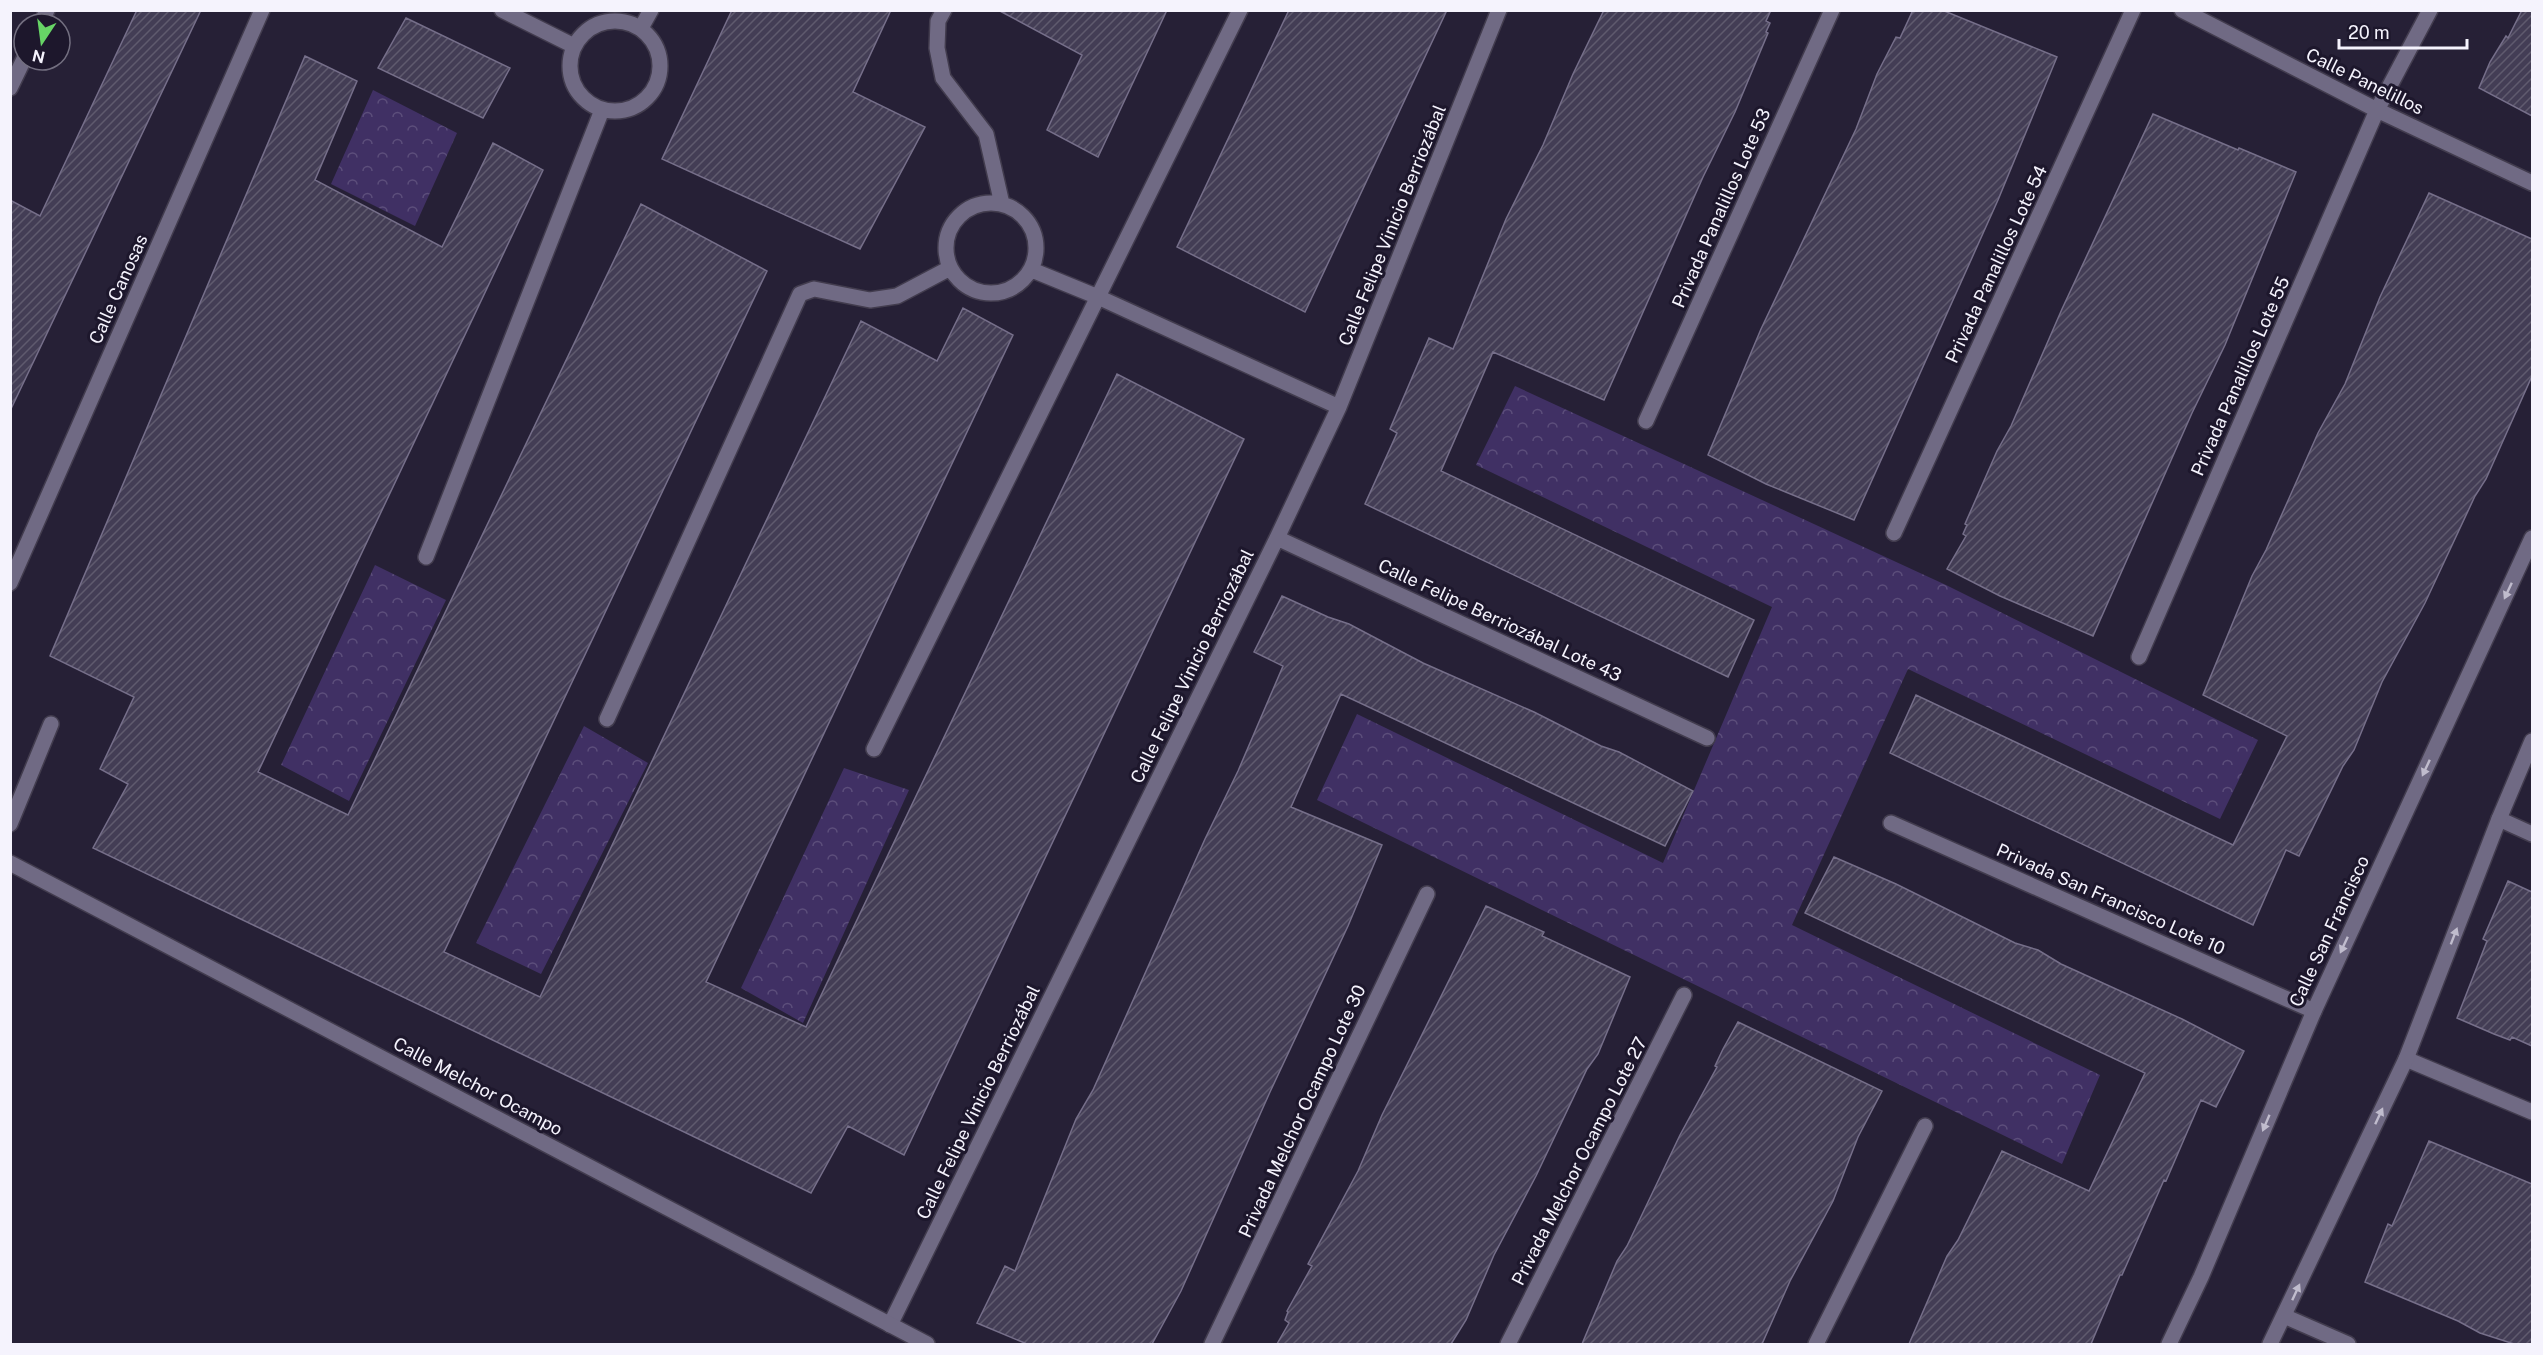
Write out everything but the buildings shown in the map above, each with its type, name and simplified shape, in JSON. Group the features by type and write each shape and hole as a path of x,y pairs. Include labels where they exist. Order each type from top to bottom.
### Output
{"street":[{"name":"Calle Canosas","path":"10,583 262,10"},
{"path":"502,10 574,46"},
{"path":"642,28 651,10"},
{"path":"944,10 938,21 938,48 944,78 986,134 1002,204"},
{"path":"874,749 1240,10"},
{"name":"Calle Felipe Vinicio Berriozábal","path":"890,1325 1277,538 1339,407 1499,10"},
{"name":"Privada Panalillos Lote 53","path":"1646,421 1832,10"},
{"name":"Privada Panalillos Lote 54","path":"1894,533 2133,10"},
{"name":"Calle Panelillos","path":"2182,10 2377,110 2532,183"},
{"name":"Privada Panalillos Lote 55","path":"2139,657 2377,110 2430,10"},
{"path":"623,20 642,28 656,45 661,64 656,85 643,102 623,110 602,110 585,100 573,84 569,64 574,46 586,30 603,22 623,20"},
{"path":"10,88 18,72"},
{"path":"426,556 602,110"},
{"path":"985,203 1002,204 1021,214 1034,230 1038,251 1032,270 1014,288 990,294 966,286 950,267 946,250 948,234 956,219 969,208 985,203"},
{"path":"607,718 800,294 814,289 870,300 897,296 950,267"},
{"path":"1032,270 1098,297 1339,407"},
{"name":"Calle Felipe Berriozábal Lote 43","path":"1277,538 1707,738"},
{"name":"Calle San Francisco","path":"2169,1344 2206,1266 2314,1011 2532,538"},
{"path":"10,824 51,724"},
{"path":"2270,1344 2406,1059 2499,819 2532,741"},
{"path":"2499,819 2532,834"},
{"name":"Privada San Francisco Lote 10","path":"1891,823 2314,1011"},
{"name":"Calle Melchor Ocampo","path":"10,863 927,1344"},
{"name":"Privada Melchor Ocampo Lote 30","path":"1212,1344 1427,894"},
{"name":"Privada Melchor Ocampo Lote 27","path":"1508,1344 1684,995"},
{"path":"2406,1059 2532,1112"},
{"path":"1816,1344 1925,1126"},
{"path":"2284,1316 2348,1344"}],"green space":[{"path":"373,90 457,133 415,226 331,184"},
{"path":"1515,386 1946,585 2258,740 2220,819 1908,669 1792,925 2100,1075 2062,1164 1317,800 1357,714 1663,863 1772,607 1476,465"},
{"path":"375,565 446,600 349,801 281,765"},
{"path":"584,726 648,763 541,974 476,943"},
{"path":"844,768 909,790 803,1023 741,988"}]}
